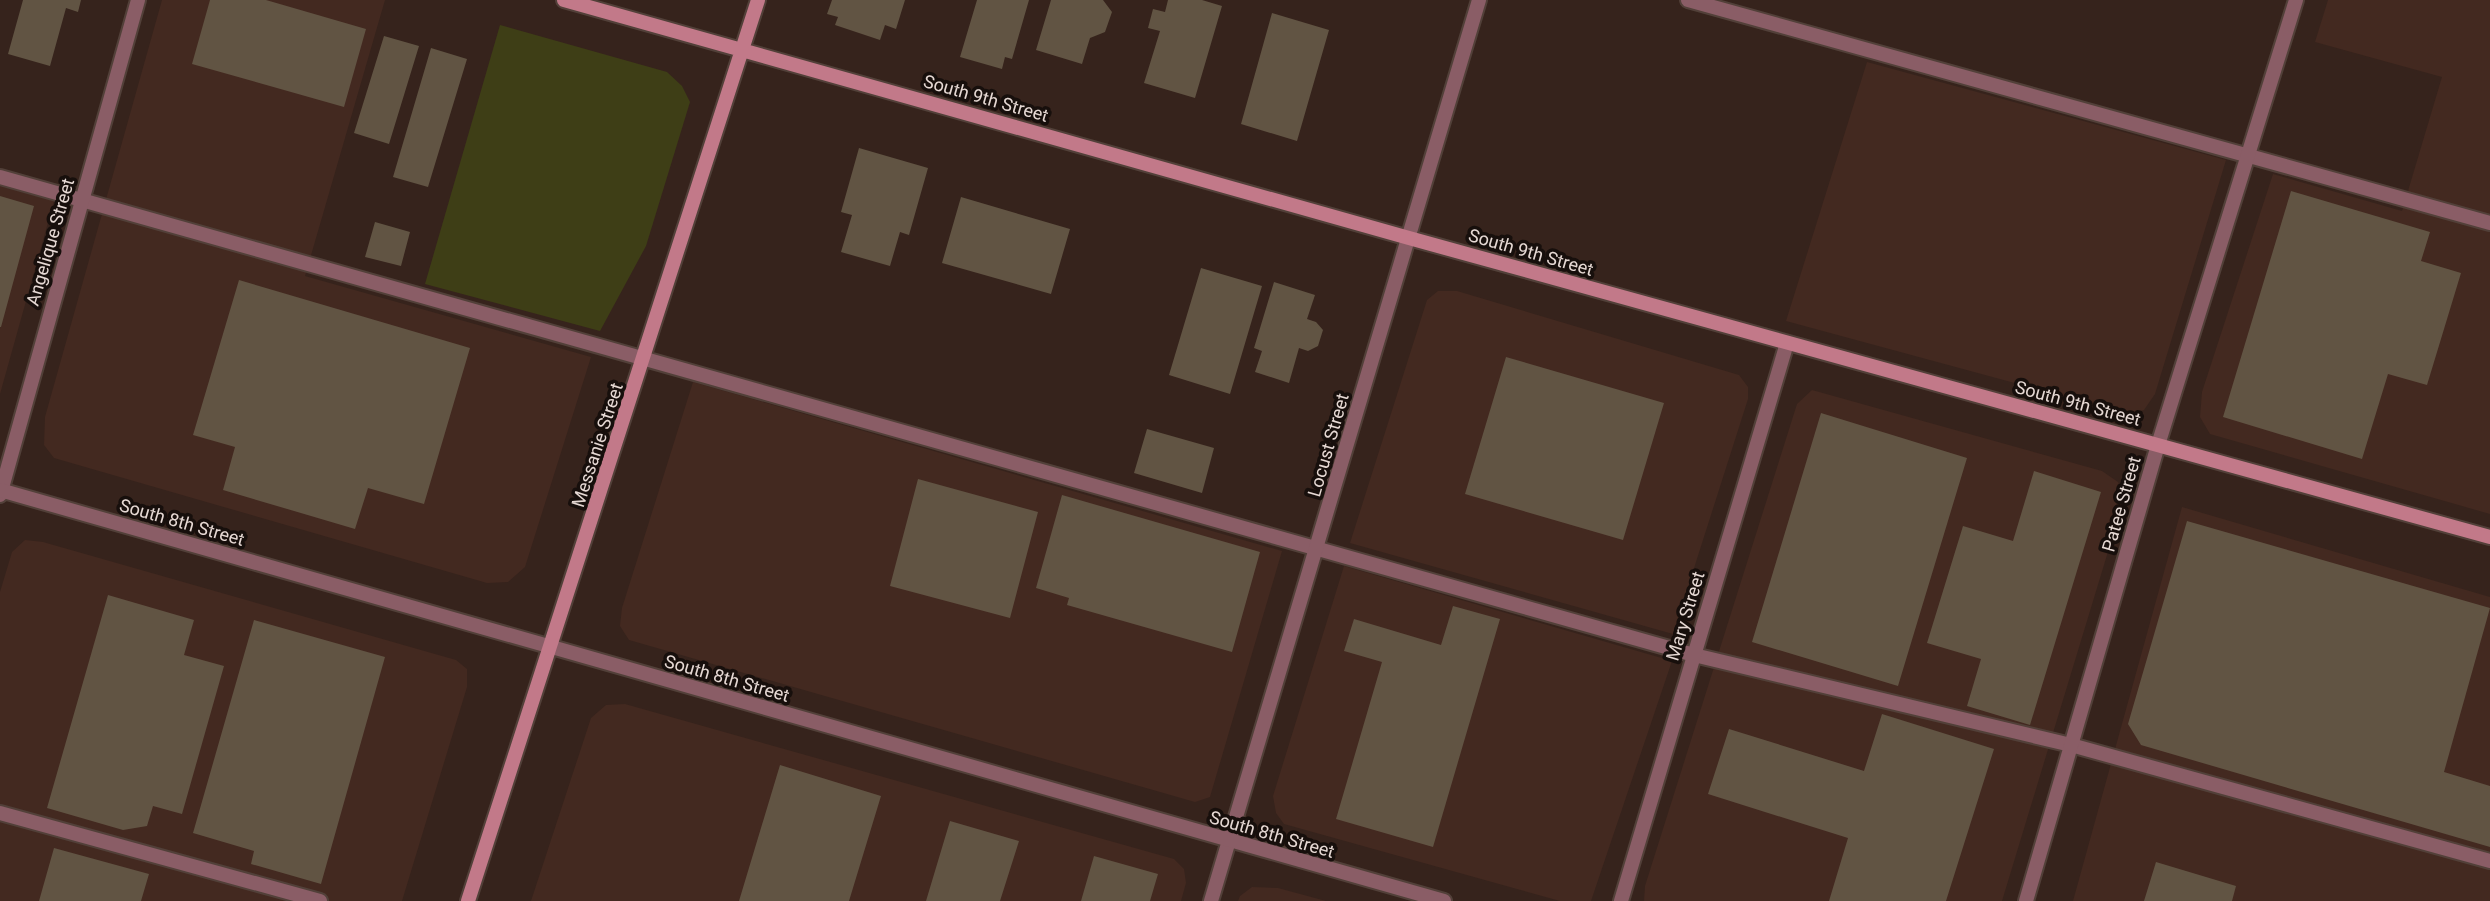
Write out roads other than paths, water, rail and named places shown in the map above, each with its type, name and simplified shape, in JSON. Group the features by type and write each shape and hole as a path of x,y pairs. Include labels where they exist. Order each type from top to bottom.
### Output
{"main road":[{"name":"South 9th Street","path":"564,0 1409,238 2490,537"},
{"name":"Messanie Street","path":"468,901 645,358 758,0"}],"street":[{"name":"Angelique Street","path":"0,492 138,0"},
{"name":"Locust Street","path":"1211,901 1479,0"},
{"path":"1688,0 2490,223"},
{"name":"Patee Street","path":"2026,901 2158,445 2296,0"},
{"path":"0,177 1694,654 2071,746 2490,861"},
{"name":"Mary Street","path":"1620,901 1787,343"},
{"name":"South 8th Street","path":"0,492 1444,901"},
{"path":"0,813 320,901"}]}
